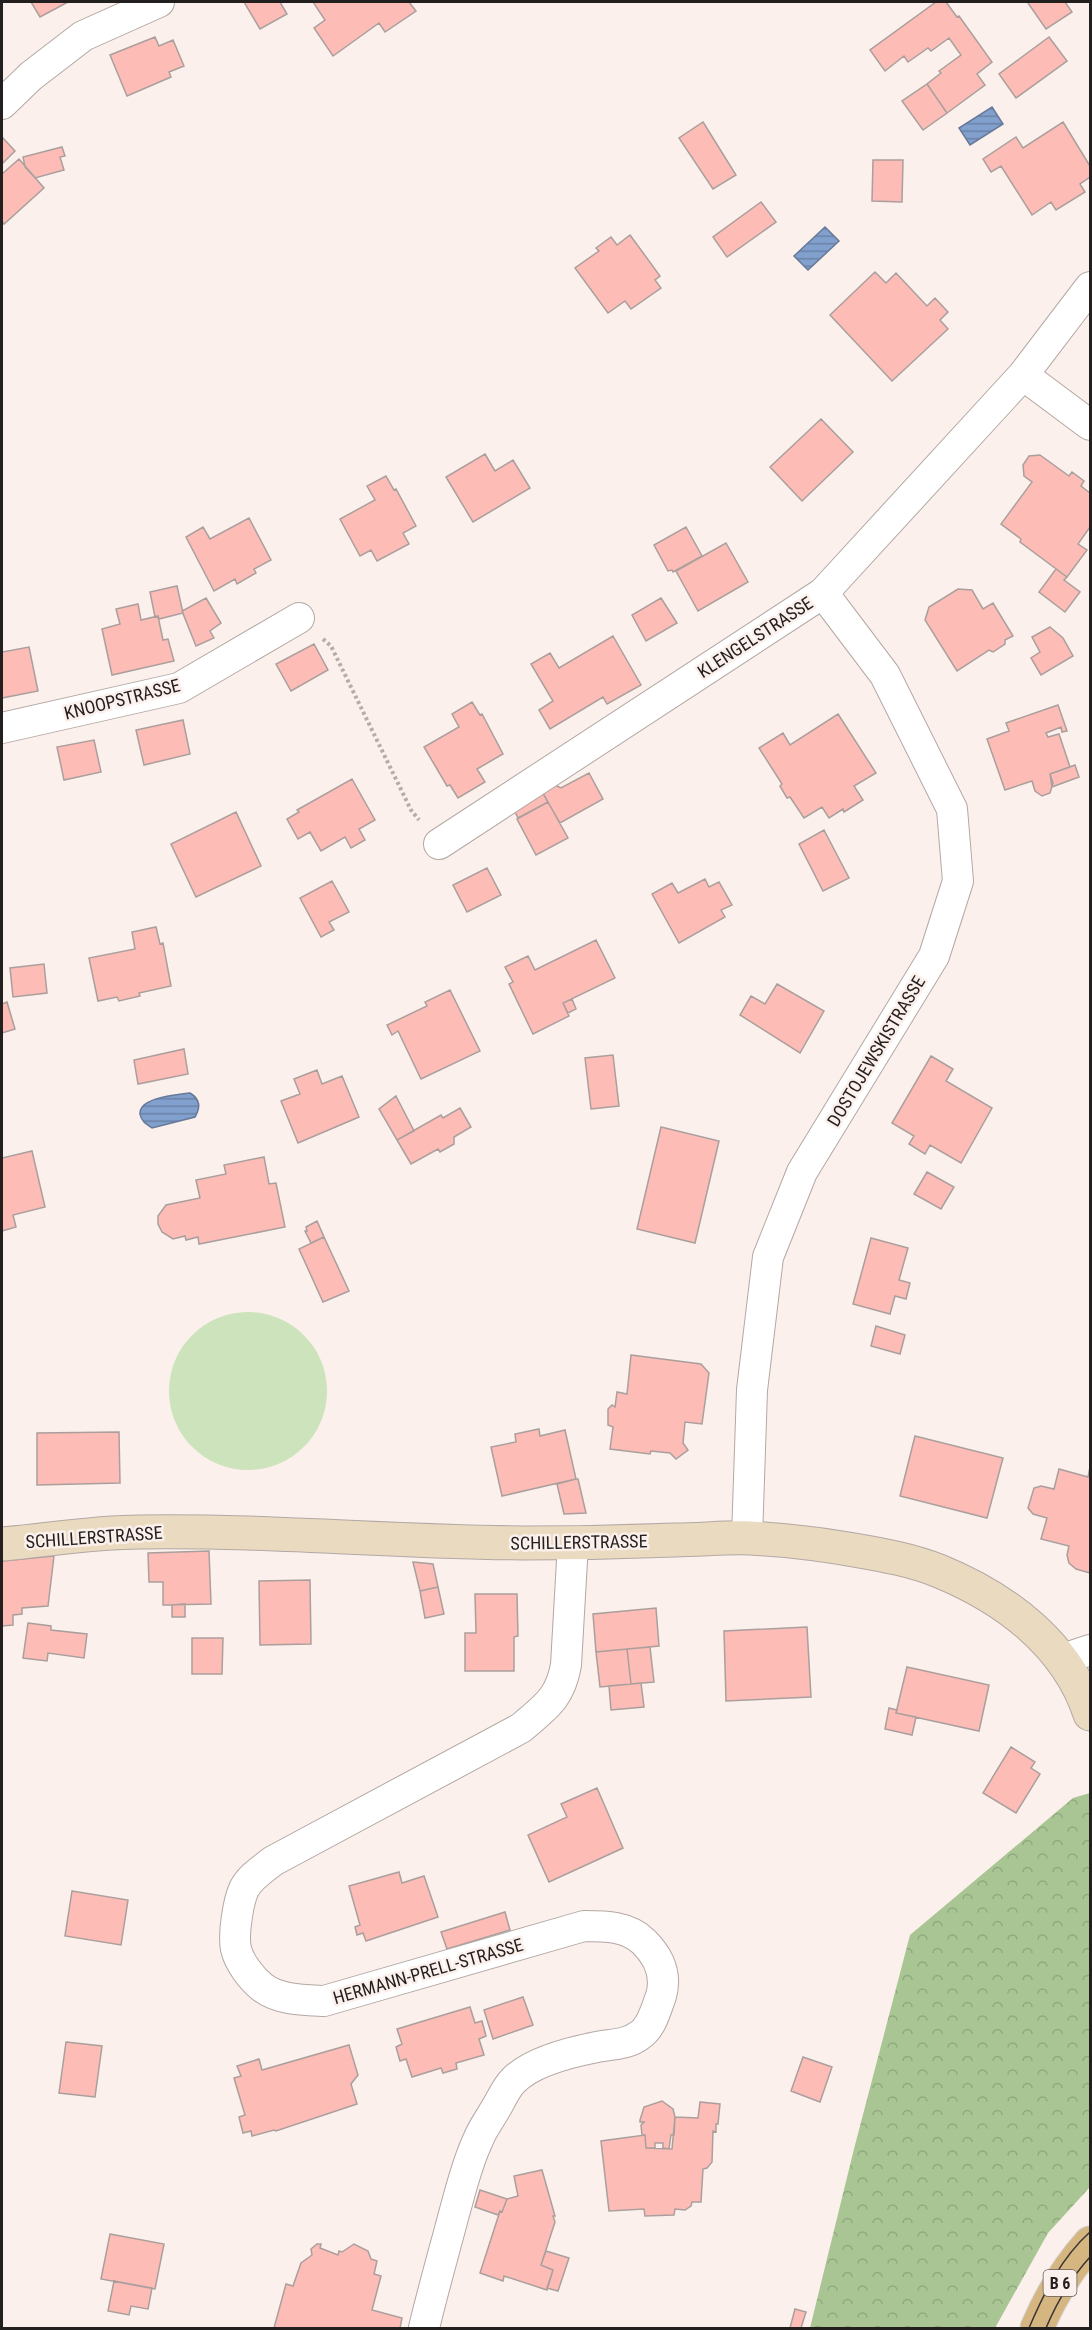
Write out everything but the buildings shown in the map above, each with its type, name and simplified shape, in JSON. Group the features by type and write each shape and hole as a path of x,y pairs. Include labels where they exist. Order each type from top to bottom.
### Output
{"main road":[{"name":"B 6","path":"1037,2328 1054,2291 1074,2261 1090,2243"}],"street":[{"path":"2,104 31,76 83,36 159,2"},
{"name":"KLENGELSTRASSE","path":"439,844 823,593 1023,375 1090,287"},
{"path":"1023,375 1090,425"},
{"name":"DOSTOJEWSKISTRASSE","path":"747,1538 752,1390 768,1257 802,1172 934,956 958,881 952,809 885,675 823,593"},
{"name":"KNOOPSTRASSE","path":"2,728 179,688 299,618"},
{"name":"SCHILLERSTRASSE","path":"2,1544 136,1532 292,1534 443,1542 573,1543 747,1538 810,1543 894,1557 937,1570 1010,1609 1037,1631 1077,1654 1090,1714"},
{"name":"HERMANN-PRELL-STRASSE","path":"424,2328 465,2177 478,2139 502,2097 513,2081 556,2057 595,2047 625,2043 642,2034 654,2016 663,1988 662,1967 643,1941 626,1931 607,1926 584,1926 324,2001 297,1999 280,1996 262,1988 245,1967 236,1949 239,1911 243,1890 253,1876 273,1861 521,1728 552,1702 563,1679 566,1665 573,1543"}],"path":[{"path":"299,618 331,646 411,810 439,844"}],"green space":[{"path":"248,1312 278,1318 304,1335 321,1361 327,1391 321,1421 304,1447 278,1464 248,1470 218,1464 192,1447 175,1421 169,1391 175,1361 192,1335 218,1318"},
{"path":"1090,1793 1090,2187 1048,2233 995,2328 810,2328 910,1935 1073,1798"}],"water":[{"path":"992,107 1003,124 970,145 959,128"},
{"path":"825,227 839,241 808,270 794,256"},
{"path":"190,1093 196,1098 198,1104 195,1117 152,1128 141,1119 141,1108 152,1100"}],"tram line":[{"path":"1029,2328 1054,2277 1070,2253 1090,2232"},
{"path":"1046,2328 1065,2291 1090,2257"}]}
